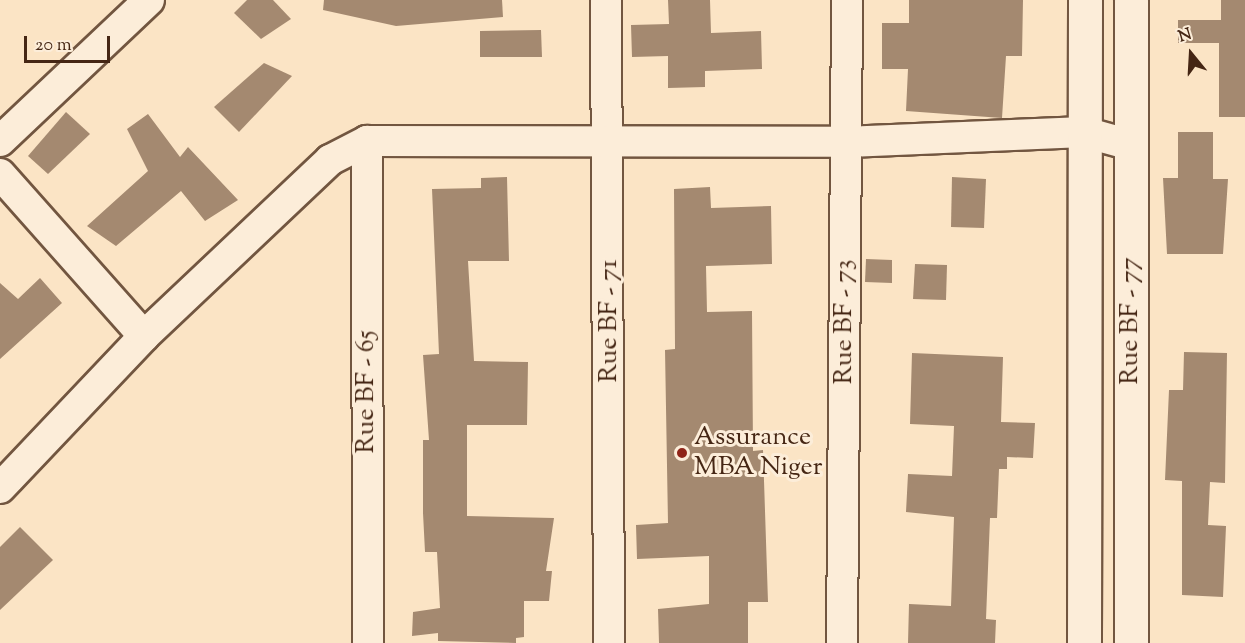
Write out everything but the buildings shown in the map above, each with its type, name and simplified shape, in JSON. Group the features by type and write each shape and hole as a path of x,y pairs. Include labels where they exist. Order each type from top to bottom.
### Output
{"main road":[{"name":"Rue BF - 77","path":"1084,643 1085,0"},
{"name":"Rue BF - 77","path":"1131,0 1131,643"}],"street":[{"path":"0,141 148,0"},
{"name":"Rue BF - 71","path":"606,0 610,144 609,643"},
{"name":"Rue BF - 73","path":"842,643 847,0"},
{"path":"0,488 144,336 330,160 367,141 610,144 846,141 1084,132 1131,145"},
{"name":"Rue BF - 65","path":"367,141 368,643"},
{"path":"0,174 144,336"}],"place":[{"name":"Assurance MBA Niger","path":"682,453"}]}
